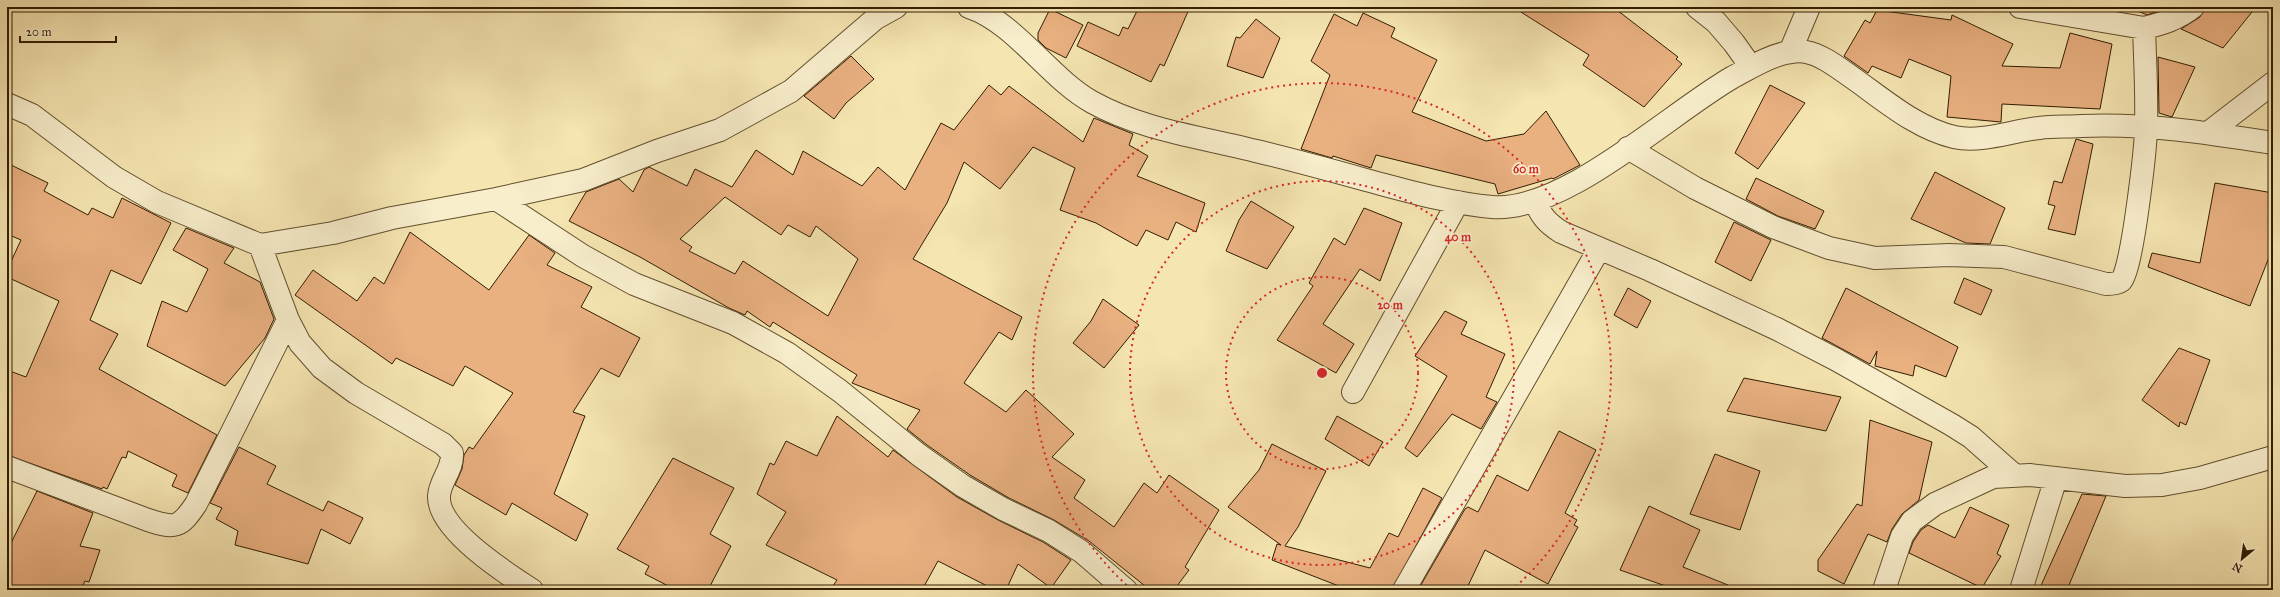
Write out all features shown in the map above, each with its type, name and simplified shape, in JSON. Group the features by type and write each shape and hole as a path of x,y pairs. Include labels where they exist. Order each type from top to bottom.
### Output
{"street":[{"path":"7,104 32,115 114,177 157,202 260,246 333,234 392,218 496,199 583,180 657,151 720,130 791,91 876,18 896,7"},
{"path":"1697,7 1720,27 1734,43 1750,67"},
{"path":"1790,52 1809,7"},
{"path":"2020,7 2144,28 2162,24 2183,15 2193,7"},
{"path":"978,8 1025,46 1060,80 1091,102 1133,121 1216,140 1421,195 1496,208 1535,201 1572,186 1701,96 1750,67 1775,55 1790,52 1806,52 1831,63 1931,130 1957,138 1986,137 2040,128 2127,125 2208,133 2273,143"},
{"path":"1628,148 1696,188 1774,227 1829,248 1876,258 1949,255 2004,257 2106,284 2121,281 2126,273 2134,228 2146,126 2144,28"},
{"path":"2208,133 2273,83"},
{"path":"496,199 583,256 634,284 733,323 786,353 840,391 918,454 963,486 1003,509 1049,531 1082,552 1126,590"},
{"path":"1535,201 1542,216 1548,224 1561,232 1650,270 1777,329 1835,359 1965,433 2014,475"},
{"path":"1353,392 1458,202"},
{"path":"260,246 288,320 300,343 322,368 356,393 443,444 452,453 452,463 439,496 443,513 457,533 483,555 532,590"},
{"path":"1404,590 1599,249"},
{"path":"7,467 165,526 176,526 186,518 196,504 288,320"},
{"path":"1884,590 1902,536 1921,512 1965,489 1993,477 2014,475 2125,486 2162,485 2200,478 2273,457"},
{"path":"2021,590 2056,478"}],"building":[{"path":"1139,7 1190,7 1164,66 1160,64 1151,82 1077,46 1088,22 1119,36 1123,27 1128,29"},
{"path":"1513,7 1613,7 1678,57 1676,59 1682,64 1644,107 1583,65 1589,55"},
{"path":"2129,7 2169,7 2147,15"},
{"path":"2205,7 2256,7 2223,48 2181,29 2200,17"},
{"path":"1050,9 1083,25 1066,58 1046,48 1038,40 1038,33"},
{"path":"1877,10 1951,20 1952,15 2013,44 2002,66 2060,68 2070,33 2112,44 2100,109 2002,104 2001,122 1947,117 1951,76 1909,59 1901,78 1872,66 1868,73 1844,56 1865,20 1870,23"},
{"path":"1363,13 1395,28 1391,37 1437,60 1412,112 1486,141 1524,134 1546,111 1580,165 1553,179 1552,178 1498,194 1495,184 1376,155 1371,168 1333,156 1332,158 1301,149 1330,75 1311,61 1334,14 1357,26"},
{"path":"1256,19 1280,38 1263,78 1227,66 1236,37 1240,38"},
{"path":"851,56 874,79 846,103 834,119 804,96"},
{"path":"2158,57 2195,67 2172,117 2159,113"},
{"path":"989,85 1001,95 1009,86 1083,142 1094,118 1133,134 1129,145 1148,156 1137,176 1205,203 1196,232 1176,222 1168,240 1146,230 1137,246 1096,223 1060,210 1075,168 1033,147 1000,189 964,162 947,203 913,259 1022,317 1012,340 999,332 964,383 1006,412 1026,390 1074,434 1052,457 1085,480 1074,498 1114,527 1144,483 1157,493 1169,475 1219,510 1185,567 1189,570 1174,590 1150,590 1089,541 1054,520 1009,498 970,475 927,445 907,429 920,410 852,383 857,375 773,322 770,327 747,311 745,315 729,308 640,257 569,221 586,192 619,179 633,192 644,170 649,167 687,186 695,169 732,187 756,150 793,175 803,151 862,186 878,167 905,190 941,123 954,130","holes":["725,197 781,235 788,225 810,237 816,226 858,259 828,316 743,261 735,274 689,251 692,247 680,239"]},
{"path":"1770,85 1805,103 1758,169 1735,153"},
{"path":"2076,139 2093,144 2075,235 2048,229 2055,206 2048,204 2054,181 2062,183"},
{"path":"7,163 48,183 44,191 88,215 92,208 113,218 122,198 171,223 141,284 111,270 90,320 118,334 99,369 217,435 188,493 172,486 177,475 128,451 126,458 122,457 107,489 103,487 102,489 7,455 7,370 26,377 59,301 7,277 7,270 21,240 7,234"},
{"path":"1935,172 2005,208 1990,244 1966,243 1911,219"},
{"path":"1756,178 1824,211 1815,229 1778,216 1746,199"},
{"path":"2215,183 2273,193 2273,247 2250,306 2148,267 2152,253 2200,263"},
{"path":"1251,201 1294,227 1267,269 1226,251 1239,220"},
{"path":"1364,208 1402,223 1380,281 1360,269 1323,324 1354,344 1336,373 1277,340 1313,286 1309,283 1334,238 1345,245"},
{"path":"1734,222 1771,240 1751,281 1715,262"},
{"path":"186,228 234,248 224,263 260,282 274,319 265,338 225,386 147,346 162,301 187,312 208,269 173,250"},
{"path":"410,232 489,290 529,235 555,253 547,265 592,287 581,307 640,338 619,377 601,368 573,412 585,416 554,494 588,514 576,541 512,503 506,515 455,485 462,469 464,455 469,447 473,449 513,393 465,366 453,386 396,358 392,364 295,295 313,270 357,301 374,277 384,284"},
{"path":"1964,278 1992,290 1981,315 1954,303"},
{"path":"1628,288 1651,301 1637,328 1614,315"},
{"path":"1846,288 1958,347 1946,377 1915,365 1913,376 1875,366 1877,351 1870,364 1822,338"},
{"path":"1103,299 1139,325 1104,368 1073,343 1091,321"},
{"path":"1445,311 1467,322 1461,334 1505,354 1486,397 1497,402 1481,429 1452,414 1417,457 1405,448 1447,376 1415,356"},
{"path":"2179,348 2210,360 2186,425 2180,422 2179,427 2142,400"},
{"path":"1744,378 1841,397 1826,431 1727,411"},
{"path":"837,416 888,457 893,450 957,497 998,520 1043,542 1071,560 1051,588 1018,564 1006,590 995,590 938,561 922,590 830,590 837,580 766,545 786,512 757,494 770,463 774,465 786,441 817,456"},
{"path":"1337,416 1383,442 1369,466 1325,439"},
{"path":"1870,420 1932,442 1919,500 1902,514 1892,529 1887,542 1868,534 1844,584 1818,571 1818,560 1857,504 1862,506"},
{"path":"1559,431 1596,450 1565,513 1577,520 1574,525 1578,527 1548,584 1485,550 1466,590 1418,590 1465,509 1468,507 1478,512 1497,475 1528,491"},
{"path":"1272,444 1326,471 1298,527 1285,546 1370,568 1389,533 1398,537 1423,488 1442,498 1392,590 1349,590 1272,560 1277,544 1281,545 1228,507 1259,470"},
{"path":"239,447 276,466 267,484 323,511 328,501 363,518 350,544 321,529 308,564 235,545 238,531 216,519 222,508 210,503"},
{"path":"1715,454 1760,471 1740,530 1690,514"},
{"path":"673,458 734,488 710,534 731,546 708,590 676,590 645,574 649,566 617,549"},
{"path":"37,491 93,513 80,546 100,550 89,582 85,581 81,590 7,590 7,551"},
{"path":"2082,494 2106,496 2067,590 2039,590"},
{"path":"1649,506 1700,530 1683,567 1728,585 1726,590 1677,590 1620,570"},
{"path":"1970,507 2009,525 1997,554 2001,556 1982,588 1909,553 1913,542 1921,530 1928,525 1955,538"}]}
